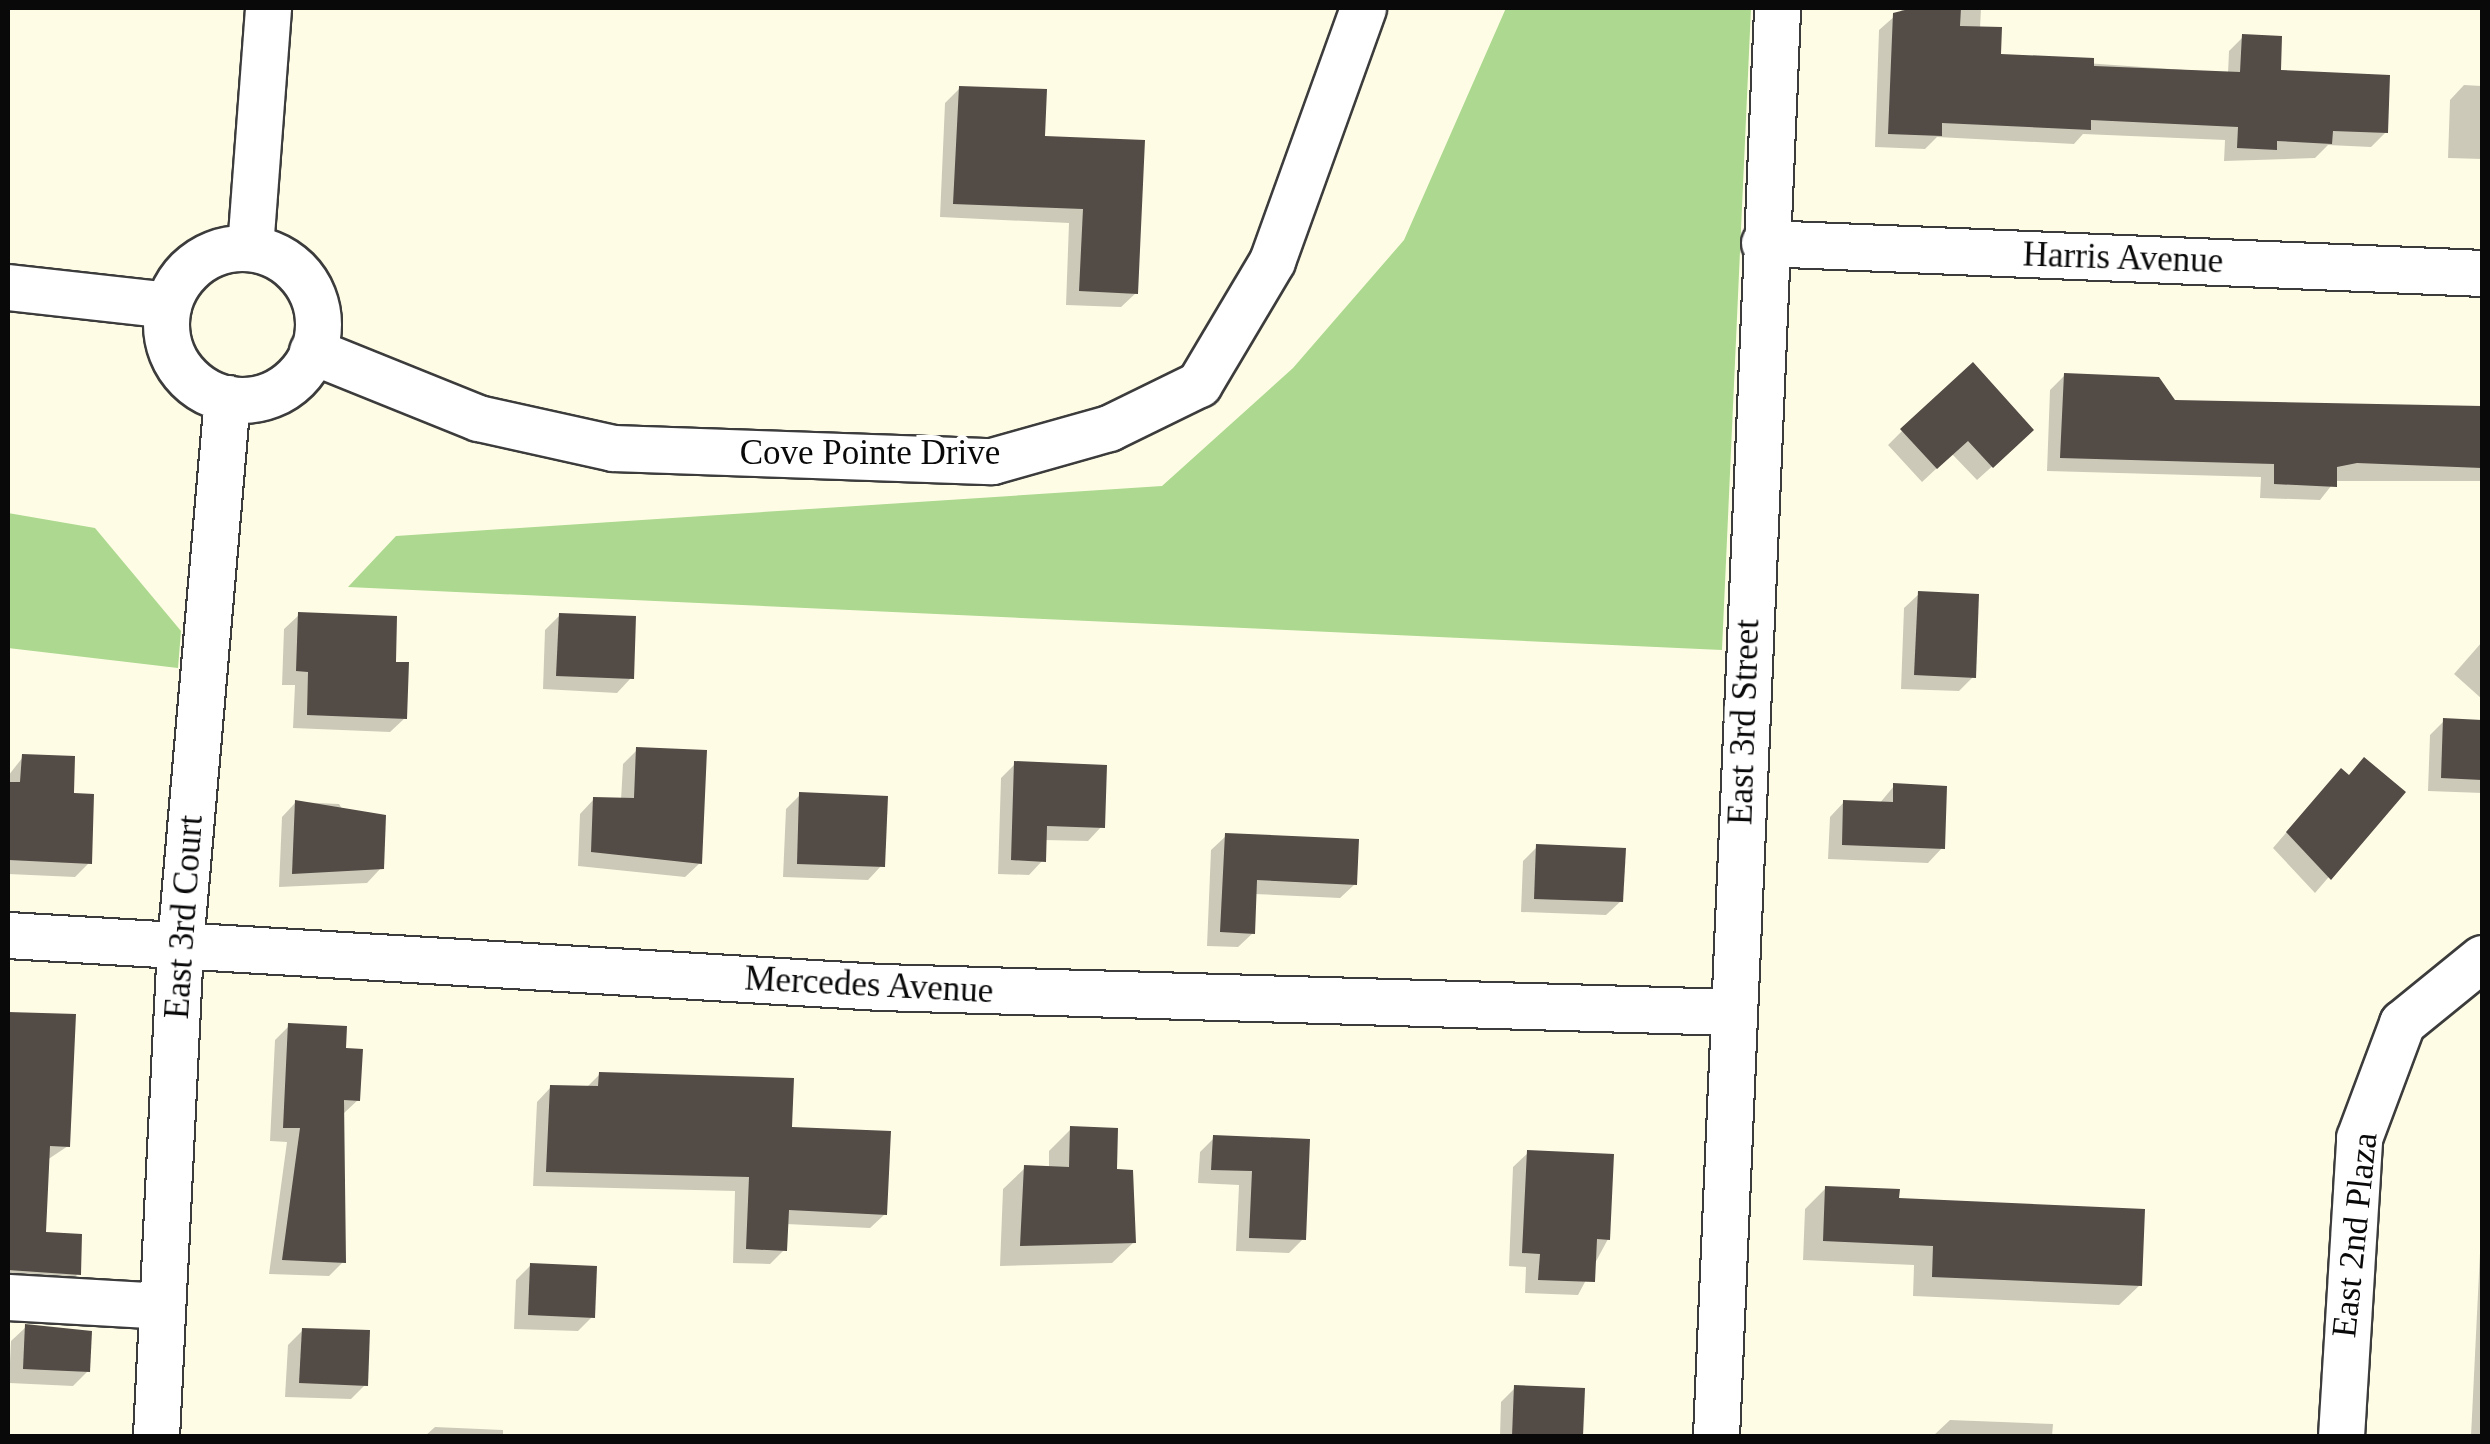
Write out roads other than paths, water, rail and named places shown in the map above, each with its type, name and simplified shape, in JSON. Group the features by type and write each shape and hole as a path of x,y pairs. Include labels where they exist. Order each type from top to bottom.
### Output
{"street":[{"path":"250,248 268,8"},
{"name":"Cove Pointe Drive","path":"312,352 478,418 613,448 992,461 1109,428 1199,384 1272,261 1363,8"},
{"name":"East 3rd Street","path":"1716,1436 1764,242 1777,8"},
{"name":"Harris Avenue","path":"1764,242 2482,273"},
{"path":"250,248 293,266 309,288 317,313 312,352 289,384 266,397 228,398 192,382 175,362 168,305 204,257 250,248"},
{"path":"8,287 168,305"},
{"name":"East 3rd Court","path":"156,1436 180,946 228,398"},
{"name":"Mercedes Avenue","path":"8,935 881,987 1732,1012"},
{"name":"East 2nd Plaza","path":"2340,1436 2359,1138 2402,1023 2482,958"},
{"path":"8,1297 162,1306"}]}
